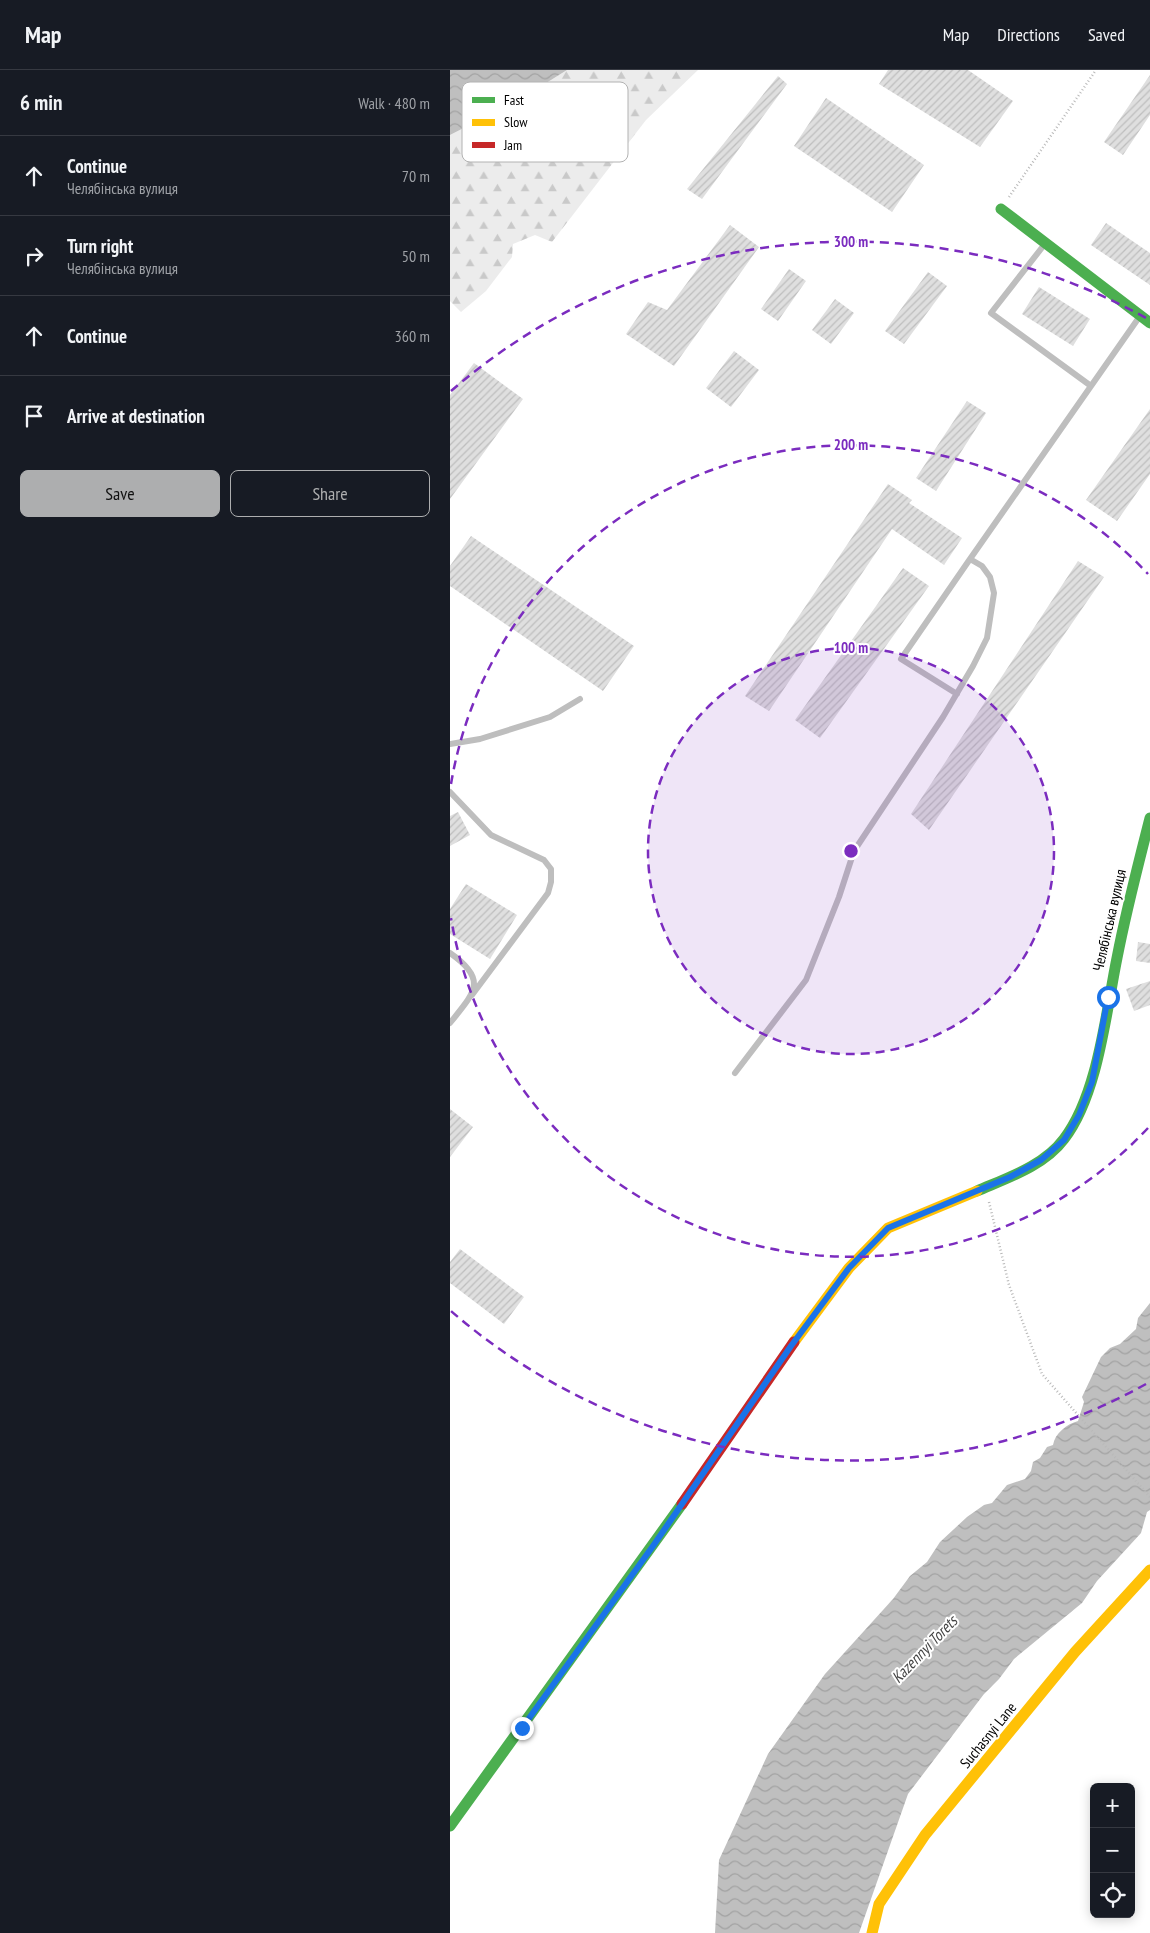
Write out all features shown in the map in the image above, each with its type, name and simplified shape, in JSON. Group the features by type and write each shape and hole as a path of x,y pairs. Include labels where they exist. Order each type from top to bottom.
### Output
{"street":[{"path":"1001,209 1145,319"},
{"name":"Челябінська вулиця","path":"450,1826 647,1554 791,1346 849,1268 888,1228 986,1189 1041,1160 1064,1140 1079,1115 1092,1082 1128,903 1150,818"},
{"name":"Suchasnyi Lane","path":"872,1933 880,1904 889,1887 925,1835 1075,1652 1150,1570"}],"lane":[{"path":"1046,243 991,313 1091,386"},
{"path":"957,694 901,659 1091,386 1145,319"},
{"path":"736,1073 806,980 839,897 854,851 957,694 987,638 994,592 990,577 982,566 970,559"},
{"path":"450,744 480,739 550,717 580,699"},
{"path":"450,792 491,835 544,860 551,869 551,882 548,893 450,1024"},
{"path":"450,953 470,969 476,982 472,995"}],"path":[{"path":"1001,209 1096,70"},
{"path":"986,1189 1009,1285 1042,1374 1073,1412 1150,1497"}],"green space":[{"path":"567,70 698,70 646,120 628,143 628,82 548,82"},
{"path":"462,129 462,162 614,162 552,242 535,235 513,244 512,257 486,291 461,312 450,301 450,135"}],"water":[{"path":"450,70 567,70 548,82 462,82 462,129 450,135"},
{"name":"Kazennyi Torets","path":"1150,1303 1150,1510 1147,1512 1141,1533 1097,1581 1082,1603 1014,1659 999,1679 984,1694 908,1794 859,1933 715,1933 719,1860 768,1754 825,1674 893,1599 910,1576 927,1562 940,1542 967,1517 984,1505 992,1503 1007,1485 1025,1479 1031,1471 1033,1462 1040,1458 1047,1447 1053,1445 1059,1433 1070,1424 1078,1421 1084,1402 1082,1397 1101,1357 1110,1348 1120,1344 1136,1329 1138,1318"}],"building":[{"path":"888,70 968,70 1013,101 980,147 879,84"},
{"path":"1150,75 1150,115 1123,155 1104,142"},
{"path":"778,76 787,84 702,199 687,189"},
{"path":"826,98 924,165 892,212 794,146"},
{"path":"1106,223 1150,253 1150,285 1091,245"},
{"path":"730,225 759,247 674,366 626,334 648,302 667,310"},
{"path":"789,269 806,281 778,321 761,309"},
{"path":"928,272 947,286 904,344 885,331"},
{"path":"1039,287 1090,319 1073,346 1022,314"},
{"path":"835,299 854,313 831,344 812,330"},
{"path":"734,351 759,370 731,407 706,388"},
{"path":"474,363 523,399 450,499 450,395"},
{"path":"967,401 986,413 936,491 916,478"},
{"path":"1150,409 1150,474 1117,521 1086,500"},
{"path":"888,484 912,500 909,503 962,538 944,565 892,529 769,711 745,696"},
{"path":"471,536 634,646 603,691 450,586 450,566"},
{"path":"1078,561 1104,577 929,830 911,814"},
{"path":"903,568 929,586 820,738 795,720"},
{"path":"458,812 470,835 450,846 450,816"},
{"path":"466,884 517,915 490,959 450,934 450,909"},
{"path":"1138,942 1150,944 1150,963 1136,961"},
{"path":"1150,981 1150,1005 1134,1011 1126,989"},
{"path":"450,1109 473,1127 450,1157"},
{"path":"460,1249 524,1297 504,1324 450,1283 450,1262"}],"traffic: fast":[{"path":"1001,209 1150,323"},
{"path":"977,1191 1012,1176 1046,1157 1064,1139 1076,1121 1093,1077 1124,923 1150,818"},
{"path":"450,1826 682,1504"}],"traffic: slow":[{"path":"794,1342 849,1268 888,1228 977,1191"},
{"path":"872,1933 879,1904 925,1835 1075,1652 1150,1570"}],"traffic: jam":[{"path":"682,1504 794,1342"}],"route":[{"path":"522,1728 653,1546 791,1346 849,1268 888,1228 946,1203 986,1189 1010,1177 1041,1160 1064,1140 1079,1115 1092,1082 1108,997"}]}
